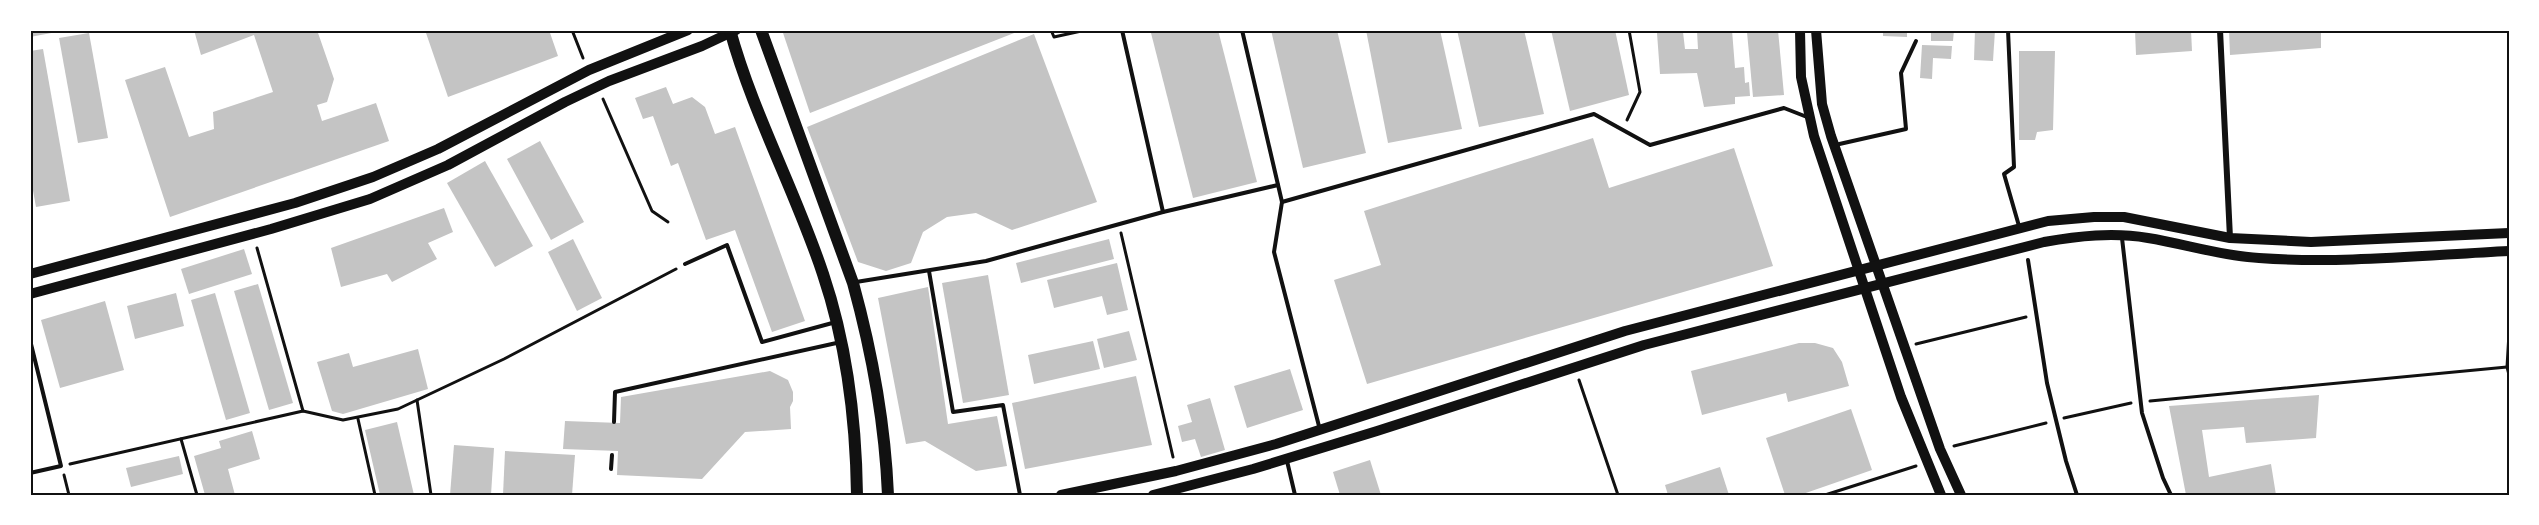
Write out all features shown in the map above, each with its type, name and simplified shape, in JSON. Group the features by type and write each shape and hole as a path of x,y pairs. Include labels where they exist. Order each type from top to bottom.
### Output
{"main road":[{"path":"30,274 295,203 373,177 438,149 589,70 688,30"},
{"path":"762,30 853,283 865,328 878,399 888,495"},
{"path":"1800,30 1802,77 1808,118 1864,290 1926,463 1941,495"},
{"path":"1816,30 1822,104 1834,145 1940,449 1960,495"},
{"path":"30,294 340,210 405,185 448,165 609,81 733,31 749,88 824,274 841,342 854,420 857,495"},
{"path":"1061,495 1176,471 1320,430 1625,331 2019,227 2069,218 2124,217 2230,238 2311,243 2509,233"},
{"path":"1153,495 1287,459 1681,335 1864,290 2044,242 2074,237 2122,236 2147,238 2232,256 2261,259 2330,260 2509,251"}],"street":[{"path":"2220,30 2230,238"}],"lane":[{"path":"1122,30 1163,212"},
{"path":"1242,30 1282,202 1274,252 1320,430"},
{"path":"2008,30 2014,168 2004,174 2019,227"},
{"path":"1834,145 1906,129 1900,73 1916,41"},
{"path":"1282,202 1594,114 1650,145 1784,108 1808,118"},
{"path":"853,283 986,261 1163,212 1278,185"},
{"path":"2122,236 2142,413 2163,478 2171,495"},
{"path":"685,264 727,245 762,342 836,321"},
{"path":"2028,260 2055,421 2077,495"},
{"path":"929,271 953,412 1003,405 1020,495"},
{"path":"30,340 61,466 30,473"},
{"path":"614,422 615,392 841,342"},
{"path":"611,469 612,454"},
{"path":"1287,459 1295,495"}],"path":[{"path":"572,30 583,58"},
{"path":"1051,30 1054,37 1086,30"},
{"path":"1622,130 1640,92 1629,30"},
{"path":"603,99 652,211 668,222"},
{"path":"1120,224 1176,471"},
{"path":"253,234 303,411"},
{"path":"69,495 61,466 303,411 343,420 398,409 504,359 685,264"},
{"path":"1905,347 2037,315"},
{"path":"2509,333 2507,367 2509,375"},
{"path":"1574,367 1618,495"},
{"path":"1940,449 2141,401 2507,367"},
{"path":"417,400 431,495"},
{"path":"358,418 375,495"},
{"path":"181,439 197,495"},
{"path":"1825,495 1926,463"}],"building":[{"path":"30,30 61,30 62,31 30,37"},
{"path":"194,30 317,30 334,79 327,102 317,105 322,121 376,103 389,141 170,217 125,80 165,67 189,137 214,129 213,112 273,92 254,35 201,55"},
{"path":"425,30 549,30 558,56 448,97"},
{"path":"782,30 1022,30 810,113"},
{"path":"1162,30 1218,30 1257,182 1193,198 1151,33"},
{"path":"1271,30 1337,30 1366,153 1303,168"},
{"path":"1366,30 1440,30 1462,129 1388,143"},
{"path":"1457,30 1524,30 1544,114 1479,127"},
{"path":"1551,30 1615,30 1629,95 1570,111"},
{"path":"1732,30 1735,68 1744,67 1745,83 1749,82 1750,96 1735,97 1735,104 1704,107 1697,73 1660,74 1657,33 1683,32 1685,49 1698,49 1697,31"},
{"path":"1778,30 1784,95 1753,97 1747,32"},
{"path":"1883,30 1907,30 1907,37 1883,36"},
{"path":"1931,30 1954,30 1953,41 1931,41"},
{"path":"1975,30 1995,30 1993,61 1974,60"},
{"path":"2135,30 2191,30 2192,51 2136,55"},
{"path":"2229,30 2321,30 2321,48 2230,55"},
{"path":"89,33 108,138 78,143 59,38"},
{"path":"1034,34 1097,202 1012,230 976,213 947,217 923,232 911,263 886,271 858,262 807,127"},
{"path":"1922,45 1952,46 1951,59 1933,58 1932,79 1920,78"},
{"path":"43,49 70,201 36,207 30,174 30,51"},
{"path":"2019,51 2055,51 2053,130 2037,132 2035,140 2019,140"},
{"path":"666,87 673,104 692,97 705,107 715,134 735,127 805,321 772,332 735,230 706,240 678,163 671,166 653,116 643,119 635,98"},
{"path":"1593,138 1609,188 1734,148 1773,266 1367,384 1334,280 1381,265 1364,211"},
{"path":"540,141 584,222 551,240 507,159"},
{"path":"485,161 533,246 495,267 447,183"},
{"path":"444,208 453,232 428,243 437,259 392,282 387,274 341,287 331,248"},
{"path":"573,239 602,298 577,311 548,252"},
{"path":"1109,239 1114,259 1021,283 1016,263"},
{"path":"244,249 252,274 189,294 181,269"},
{"path":"1117,263 1128,310 1107,315 1102,296 1054,308 1047,280"},
{"path":"988,275 1009,395 963,403 942,283"},
{"path":"258,284 293,403 269,410 234,291"},
{"path":"928,287 948,424 997,416 1007,466 976,471 925,441 906,444 878,298"},
{"path":"176,293 184,326 135,339 127,306"},
{"path":"215,293 250,413 226,420 191,300"},
{"path":"105,301 124,370 60,388 41,320"},
{"path":"1129,331 1137,360 1104,368 1097,339"},
{"path":"1093,341 1100,369 1034,384 1028,355"},
{"path":"1799,343 1815,343 1833,348 1842,362 1849,386 1788,402 1786,393 1702,415 1691,371"},
{"path":"418,349 428,389 343,414 332,411 317,362 349,353 353,367"},
{"path":"1290,369 1303,410 1247,428 1234,386"},
{"path":"770,371 788,380 793,392 790,407 791,429 745,432 702,479 617,475 618,451 563,449 565,421 620,423 621,397"},
{"path":"1136,376 1152,445 1025,469 1012,403"},
{"path":"2319,395 2316,438 2246,443 2244,427 2202,430 2209,477 2271,464 2276,495 2186,495 2169,406"},
{"path":"1210,398 1225,450 1201,457 1195,439 1182,442 1178,426 1192,422 1187,405"},
{"path":"1851,409 1872,470 1800,495 1785,495 1766,438"},
{"path":"397,422 414,495 380,495 365,430"},
{"path":"252,431 260,459 228,469 235,495 205,495 194,456 221,448 219,441"},
{"path":"454,445 494,448 491,495 450,495"},
{"path":"505,451 575,455 572,495 503,495"},
{"path":"179,456 183,474 131,487 126,468"},
{"path":"1370,460 1381,495 1340,495 1333,472"},
{"path":"1720,467 1729,495 1668,495 1665,485"}]}
